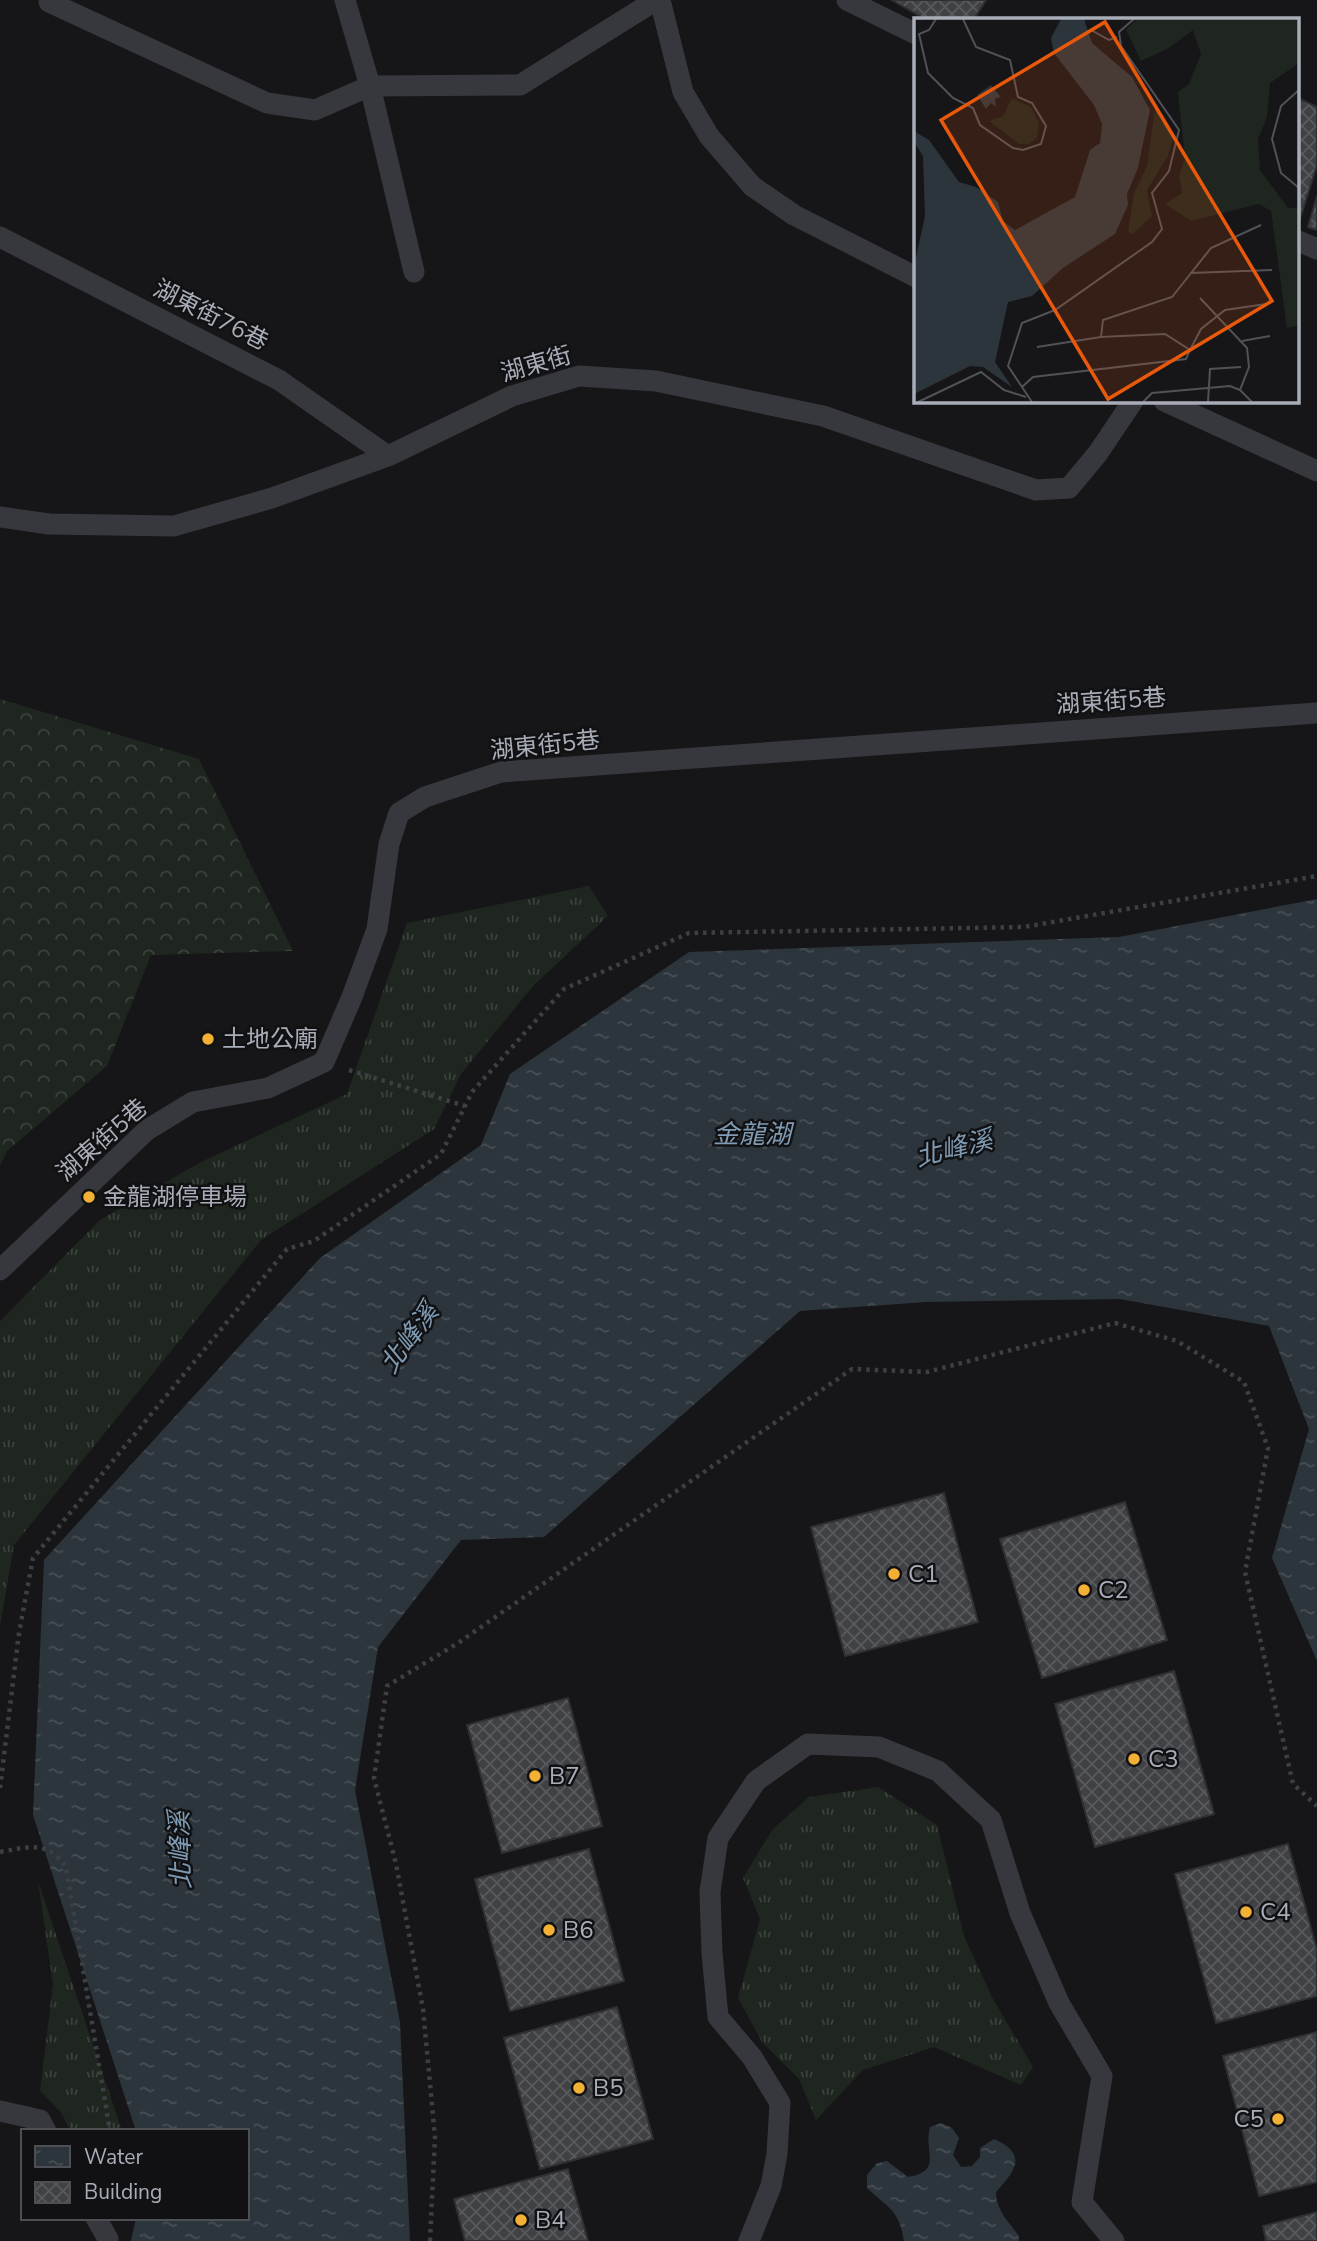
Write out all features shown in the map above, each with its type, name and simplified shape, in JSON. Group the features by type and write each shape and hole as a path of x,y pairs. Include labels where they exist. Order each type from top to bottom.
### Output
{"lane":[{"path":"345,0 370,86 414,272"},
{"path":"49,2 267,103 315,110 370,86 520,85 658,0 683,92 709,136 752,186 794,215 914,276"},
{"path":"848,0 914,33"},
{"name":"湖東街76巷","path":"0,237 279,380 388,456"},
{"path":"1300,243 1317,249"},
{"name":"湖東街","path":"0,517 48,524 174,526 272,498 388,456 512,396 579,376 656,380 823,416 1035,490 1069,488 1098,453 1132,402"},
{"path":"1166,402 1317,471"},
{"name":"湖東街5巷","path":"0,1270 147,1130 193,1102 268,1088 324,1062 377,929 389,844 399,813 425,797 501,772 1317,713"},
{"path":"750,2241 771,2186 777,2154 780,2103 752,2057 718,2017 710,1892 718,1838 756,1781 808,1744 879,1747 938,1771 991,1820 1020,1913 1059,2003 1102,2076 1082,2202 1114,2241"},
{"path":"0,2111 40,2120 45,2129"},
{"path":"97,2220 108,2239"}],"path":[{"path":"0,1787 19,1633 33,1558 287,1249 314,1241 441,1154 472,1092 564,989 689,933 1024,927 1317,876"},
{"path":"324,1062 465,1106"},
{"path":"430,2241 435,2137 423,2009 396,1864 374,1778 387,1686 458,1643 852,1369 927,1372 1115,1323 1177,1341 1244,1382 1268,1448 1245,1572 1293,1784 1317,1806"},
{"path":"0,1852 33,1846 58,1854 66,1867 110,2129"}],"green space":[{"path":"0,699 199,759 293,951 151,955 107,1066 7,1151 0,1166"},
{"path":"589,886 608,916 533,986 461,1074 434,1129 261,1240 14,1545 0,1626 0,1321 100,1220 201,1162 347,1094 407,923"},
{"path":"878,1787 937,1825 964,1936 993,1999 1033,2067 1021,2085 934,2047 863,2070 816,2120 799,2079 762,2042 738,1998 760,1919 743,1878 772,1830 809,1797"},
{"path":"38,1881 121,2129 70,2129 60,2111 40,2091 53,1984"}],"water":[{"name":"金龍湖","path":"1317,899 1317,1661 1272,1558 1309,1429 1269,1326 1120,1299 926,1302 800,1311 544,1537 461,1540 378,1647 355,1790 400,2022 410,2241 131,2241 136,2220 248,2220 248,2129 135,2129 33,1815 44,1560 320,1258 481,1145 510,1074 689,952 1119,937"},
{"path":"941,2123 952,2128 959,2138 953,2155 961,2167 972,2166 980,2157 980,2148 994,2139 1005,2145 1015,2157 1013,2170 996,2192 1001,2211 1019,2236 1019,2241 904,2241 896,2215 867,2188 867,2175 877,2163 887,2161 908,2177 926,2170 930,2159 930,2127"}],"building":[{"path":"892,0 986,0 975,18 923,18"},
{"path":"1300,99 1317,107 1317,165 1300,219"},
{"path":"1317,196 1317,230 1308,227"},
{"name":"C1","path":"944,1493 978,1622 845,1656 811,1527"},
{"name":"C2","path":"1125,1502 1167,1640 1042,1678 1000,1539"},
{"name":"C3","path":"1174,1671 1214,1814 1095,1847 1055,1704"},
{"name":"B7","path":"568,1698 602,1826 502,1853 467,1725"},
{"name":"C4","path":"1288,1844 1317,1950 1317,1996 1216,2023 1175,1874"},
{"name":"B6","path":"589,1849 624,1981 510,2011 475,1879"},
{"name":"B5","path":"617,2007 653,2139 540,2169 504,2038"},
{"name":"C5","path":"1317,2032 1317,2182 1259,2196 1223,2056"},
{"name":"B4","path":"568,2169 588,2241 465,2241 454,2199"},
{"path":"1317,2212 1317,2241 1266,2241 1263,2226"}],"place":[{"name":"土地公廟","path":"208,1039"},
{"name":"金龍湖停車場","path":"89,1197"},
{"name":"C1","path":"894,1574"},
{"name":"C2","path":"1084,1590"},
{"name":"C3","path":"1134,1759"},
{"name":"B7","path":"535,1776"},
{"name":"C4","path":"1246,1912"},
{"name":"B6","path":"549,1930"},
{"name":"B5","path":"579,2088"},
{"name":"C5","path":"1278,2119"},
{"name":"B4","path":"521,2220"}],"water label":[{"name":"北峰溪","path":"954,1148"},
{"name":"北峰溪","path":"409,1338"},
{"name":"北峰溪","path":"180,1850"}]}
